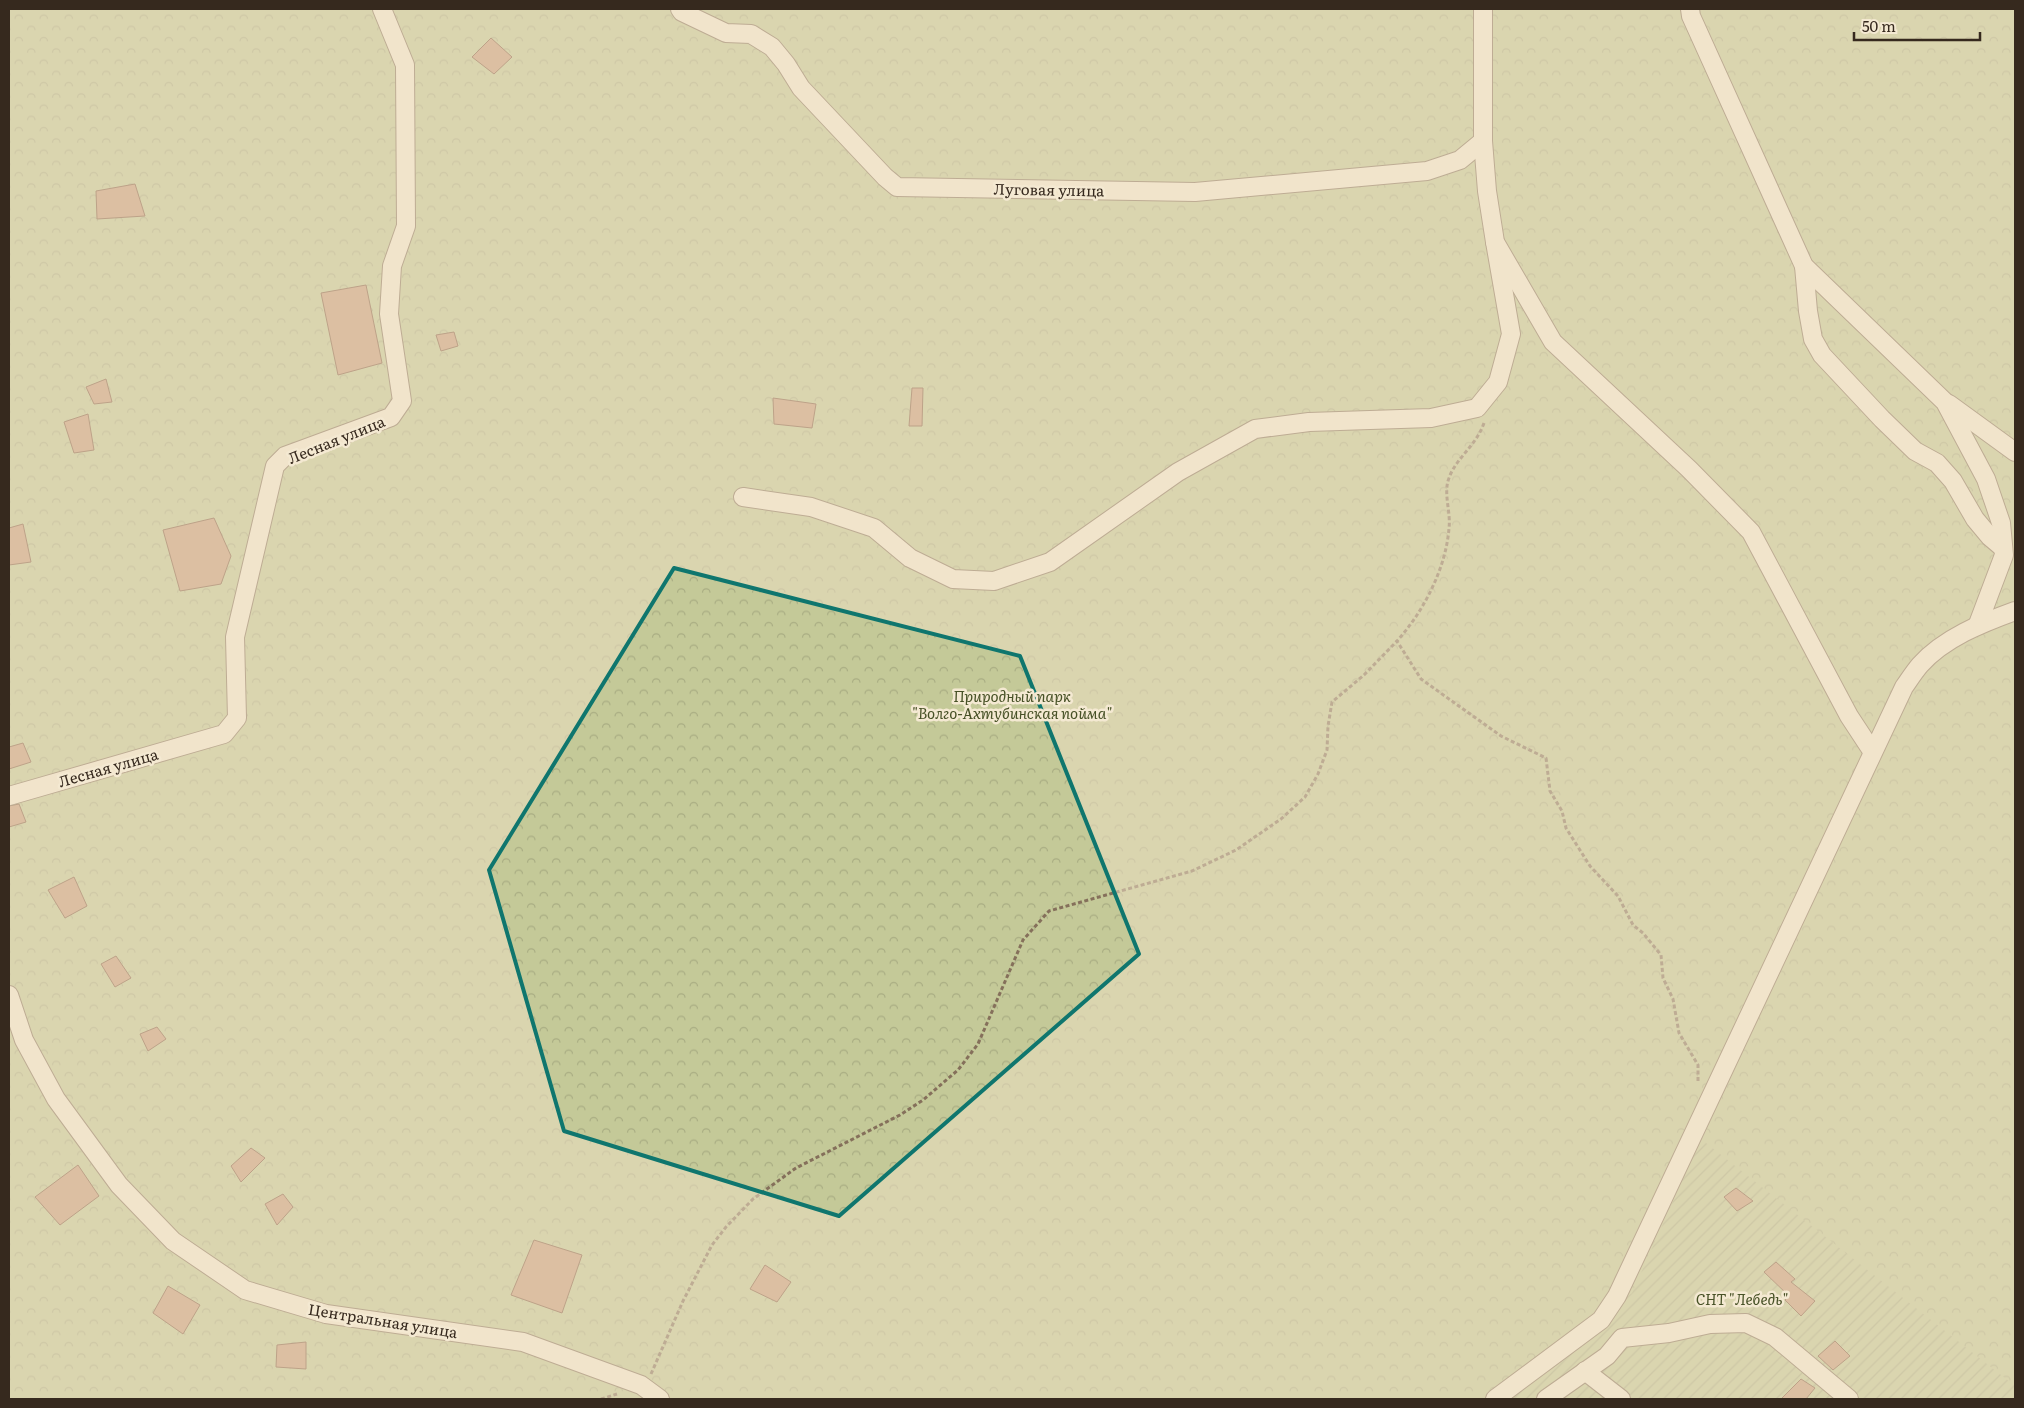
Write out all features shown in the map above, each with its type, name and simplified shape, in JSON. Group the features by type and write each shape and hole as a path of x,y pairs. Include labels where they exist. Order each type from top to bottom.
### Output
{"street":[{"name":"Лесная улица","path":"9,796 224,734 237,718 235,637 276,466 286,456 391,417 402,401 389,314 392,266 406,226 405,66 382,9"},
{"name":"Луговая улица","path":"680,9 682,12 726,33 751,34 772,47 786,64 801,88 885,177 897,187 1195,192 1426,171 1460,160 1483,141"},
{"path":"742,497 811,507 874,528 910,558 953,579 994,581 1050,562 1178,472 1255,429 1309,422 1431,418 1477,408 1498,382 1511,334 1487,190 1483,141 1483,9"},
{"path":"1690,9 1695,25 1804,266 1808,311 1813,339 1822,355 1915,451 1937,463 1953,481 1975,519 1990,537 2003,548"},
{"path":"1495,242 1553,342 1688,469 1750,532 1849,716 1872,751"},
{"path":"1804,266 1945,402 2015,452"},
{"path":"1945,402 1986,479 2002,523 2004,555 1978,624"},
{"path":"1495,1399 1601,1320 1617,1296 1872,751 1904,687 1920,664 1940,648 1978,624 2015,611"},
{"name":"Центральная улица","path":"9,995 24,1040 56,1099 119,1185 174,1241 246,1290 326,1314 523,1342 641,1385 659,1398"},
{"path":"1601,1320 1622,1338"},
{"path":"1546,1399 1607,1356 1622,1338 1669,1334 1710,1324 1746,1322 1775,1336 1849,1399"},
{"path":"1585,1371 1621,1399"}],"path":[{"path":"641,1385 655,1368 683,1301 712,1245 726,1227 753,1199 776,1181 804,1163 900,1116 923,1100 958,1070 978,1044 1022,940 1049,911 1192,871 1236,850 1281,819 1305,797 1318,774 1327,750 1332,702 1364,675 1397,641 1406,631 1424,603 1447,547 1450,526 1446,491 1449,478 1459,461 1474,444 1484,421"},
{"path":"1397,641 1421,679 1501,736 1546,758 1550,791 1562,811 1566,828 1590,866 1618,896 1633,925 1643,933 1661,956 1663,978 1675,1005 1679,1033 1698,1065 1698,1083 1704,1111"}],"highlighted area":[{"path":"674,568 1020,656 1139,954 839,1216 564,1131 489,870"}],"green space":[{"name":"Природный парк \"Волго-Ахтубинская пойма\"","path":"9,9 2015,9 2015,1399 9,1399"},
{"name":"СНТ \"Лебедь\"","path":"1701,1139 2015,1386 2015,1399 1498,1399 1632,1293"}],"building":[{"path":"491,38 512,57 494,74 472,57"},
{"path":"135,184 145,216 97,219 96,191"},
{"path":"366,285 382,363 338,375 321,293"},
{"path":"454,332 458,346 441,351 436,335"},
{"path":"106,379 112,402 94,404 86,387"},
{"path":"912,388 923,388 922,426 909,426"},
{"path":"773,398 816,404 812,428 774,424"},
{"path":"88,414 94,450 74,453 64,422"},
{"path":"214,518 231,556 221,584 180,591 163,530"},
{"path":"23,524 31,562 9,565 9,528"},
{"path":"23,743 31,762 9,769 9,747"},
{"path":"19,804 26,822 9,827 9,806"},
{"path":"74,877 87,906 65,918 48,890"},
{"path":"116,956 131,978 115,987 101,964"},
{"path":"157,1027 166,1039 148,1051 140,1034"},
{"path":"251,1148 265,1158 241,1182 231,1166"},
{"path":"78,1165 99,1196 60,1225 35,1197"},
{"path":"1736,1188 1753,1201 1737,1211 1724,1197"},
{"path":"283,1194 293,1207 277,1225 265,1204"},
{"path":"534,1240 582,1255 562,1313 511,1295"},
{"path":"1776,1262 1795,1279 1791,1282 1815,1301 1801,1316 1785,1300 1789,1296 1764,1272"},
{"path":"765,1265 791,1282 777,1302 750,1289"},
{"path":"168,1286 200,1305 183,1334 153,1313"},
{"path":"1835,1341 1850,1356 1833,1370 1818,1356"},
{"path":"306,1342 306,1369 276,1367 277,1345"},
{"path":"1801,1379 1815,1388 1806,1399 1781,1399"}]}
